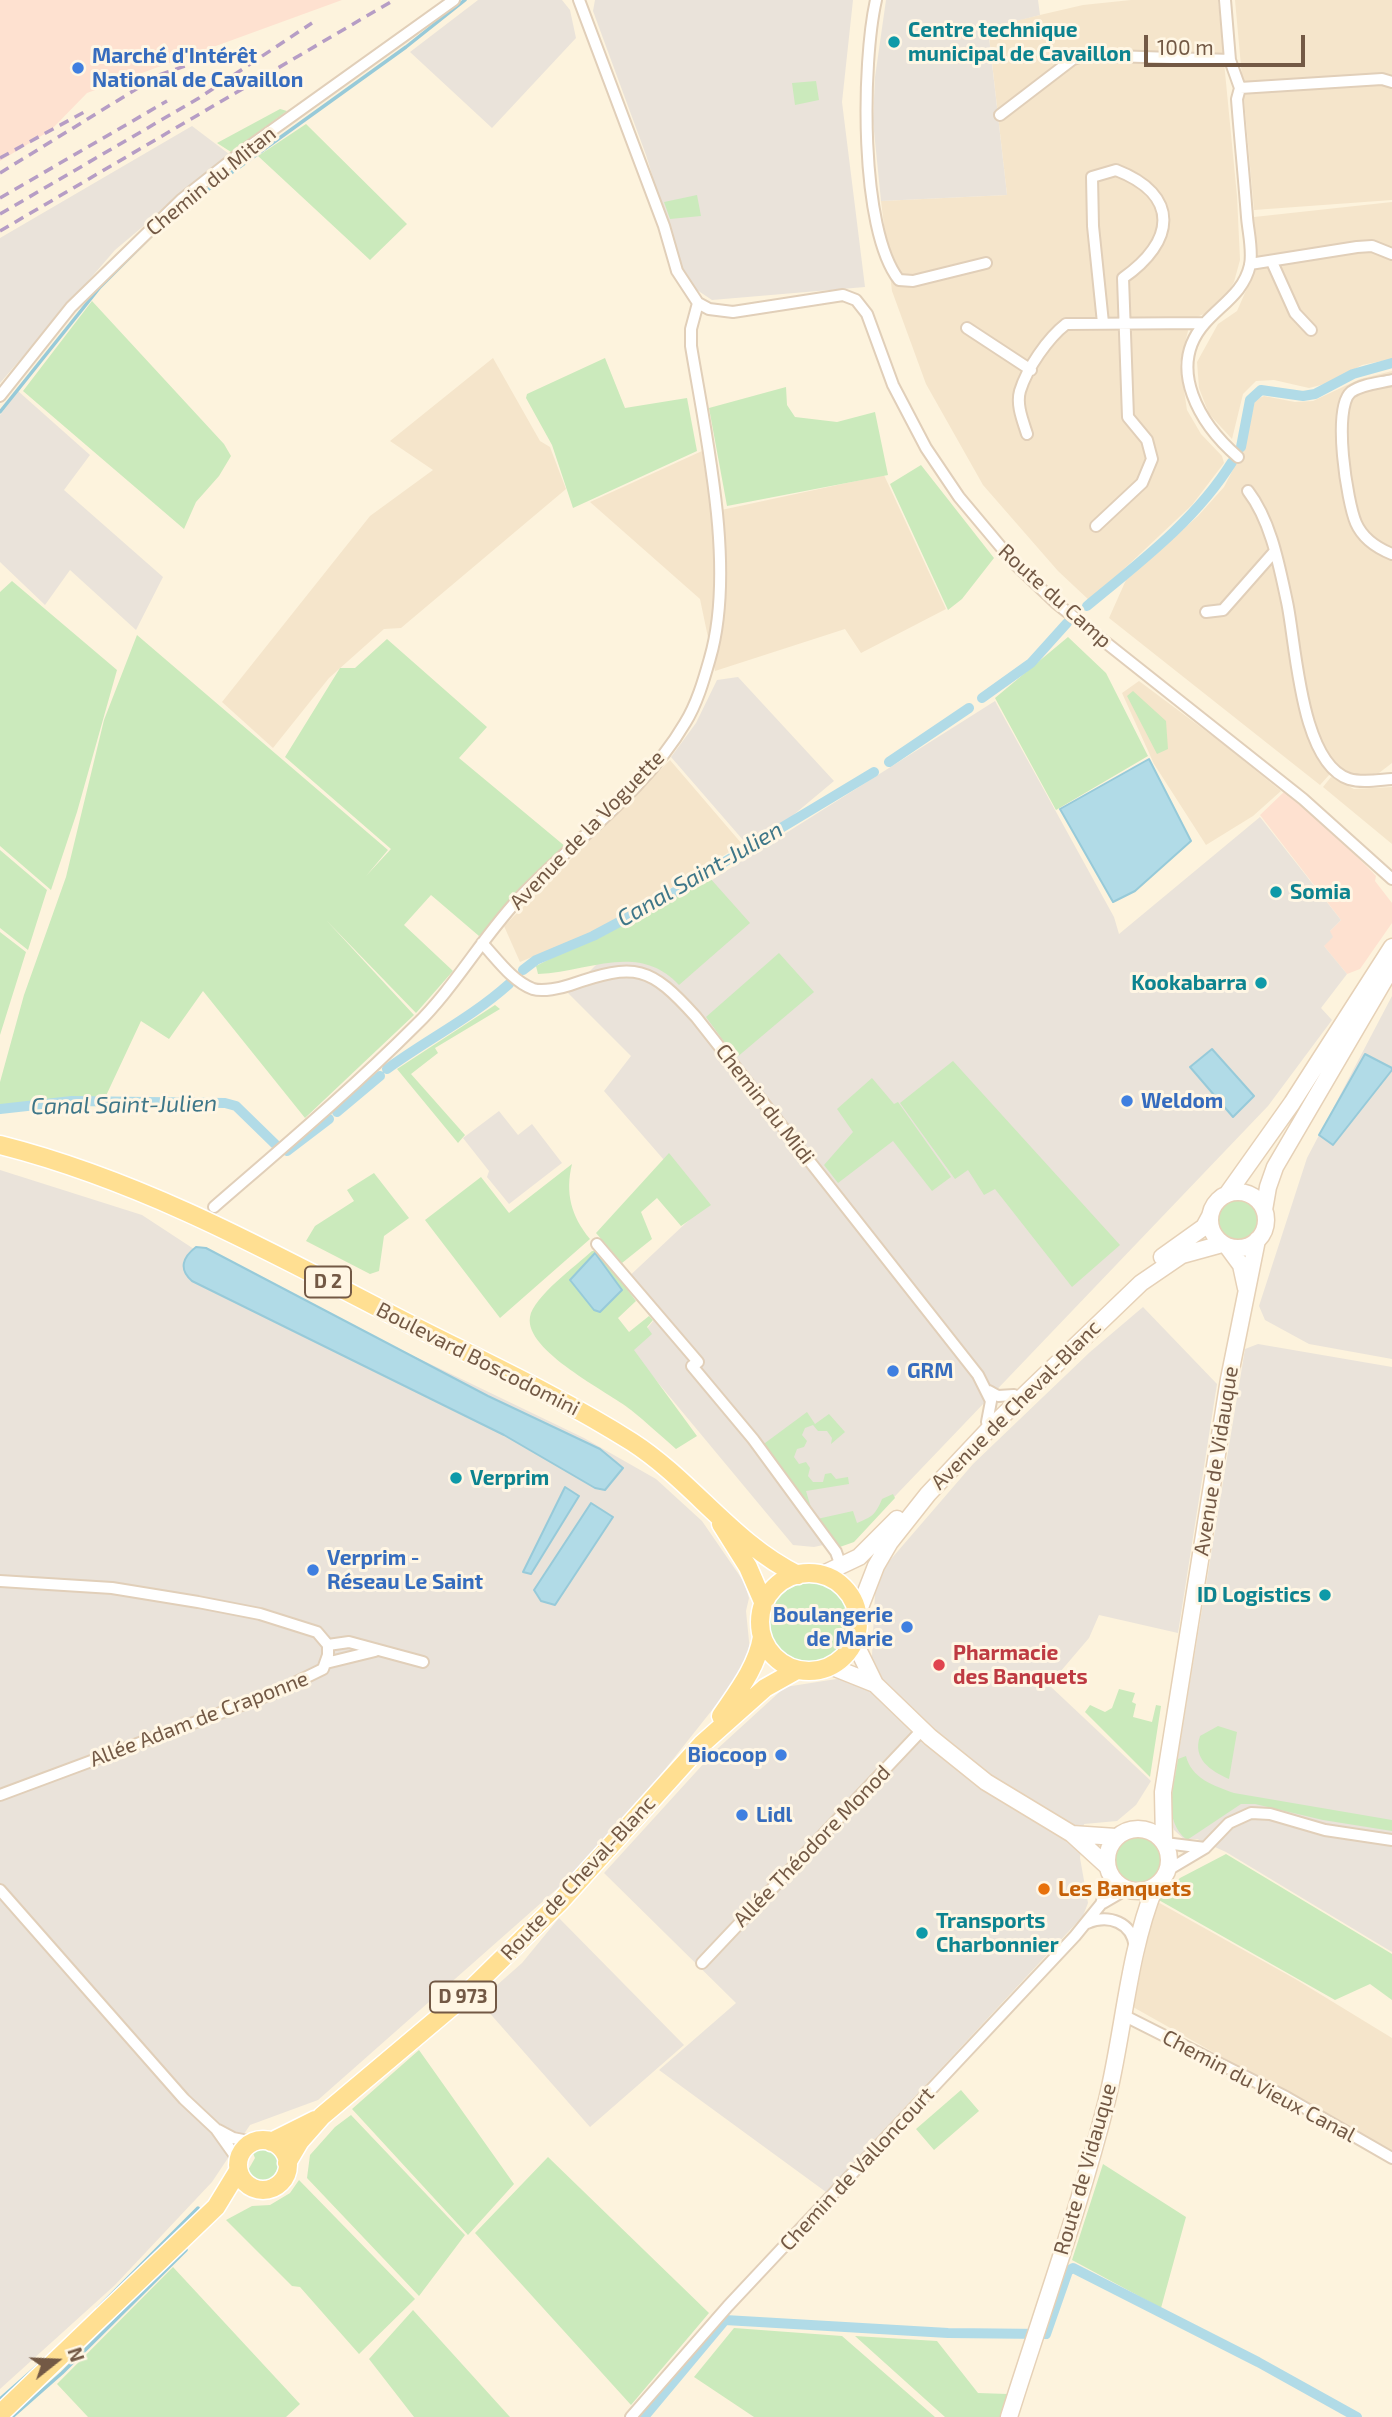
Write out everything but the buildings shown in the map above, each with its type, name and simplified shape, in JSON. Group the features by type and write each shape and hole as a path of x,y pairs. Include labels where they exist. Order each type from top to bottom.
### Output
{"main road":[{"name":"Boulevard Boscodomini","path":"0,1146 97,1173 138,1189 341,1289 617,1433 669,1469 779,1566 798,1575"},
{"name":"Boulevard Boscodomini","path":"707,1504 748,1567 764,1604"},
{"path":"798,1575 821,1575 841,1585 854,1604 857,1615 854,1641 848,1651 830,1666 808,1671 797,1670 776,1658 762,1637 760,1626 764,1604 781,1582 798,1575"},
{"name":"D 973","path":"702,1744 750,1674 760,1652 762,1637"},
{"name":"D 973","path":"702,1744 765,1688 797,1670"},
{"name":"Route de Cheval-Blanc","path":"287,2163 300,2141 322,2116 461,1999 520,1943 702,1744"},
{"name":"Route de Cheval-Blanc","path":"262,2142 322,2116"},
{"path":"216,2207 238,2165 243,2149 262,2142 282,2150 287,2163 285,2175 278,2185 266,2190 254,2188 244,2182 238,2165"},
{"path":"0,2414 216,2207 254,2188"}],"street":[{"name":"Chemin du Mitan","path":"0,396 71,307 181,200 243,151 454,0"},
{"path":"579,0 664,226 677,271 698,303"},
{"path":"876,0 870,24 868,110 874,210 884,254 899,280 914,281 986,263"},
{"path":"1225,0 1230,60 1240,88 1237,99 1250,264 1230,302 1205,323 1188,359 1190,392 1204,423 1238,457"},
{"path":"1000,115 1073,59 1085,55 1230,60"},
{"path":"1240,88 1382,79 1392,82"},
{"path":"1096,526 1142,483 1152,459 1147,440 1128,417 1123,278 1152,254 1159,243 1163,221 1160,200 1149,186 1116,170 1092,177 1093,226 1103,323"},
{"path":"1250,264 1357,247 1373,246 1392,254"},
{"path":"1272,262 1295,313 1311,330"},
{"name":"Route du Camp","path":"698,303 709,309 733,312 843,295 856,300 867,314 893,385 926,448 959,497 1016,565 1056,603 1303,799 1392,879"},
{"name":"Avenue de la Voguette","path":"214,1208 418,1024 523,894 666,752 692,710 717,628 717,515 691,346 691,329 698,303"},
{"path":"1027,434 1020,415 1020,392 1054,334 1066,324 1205,323"},
{"path":"967,328 1031,370"},
{"path":"1392,380 1367,385 1350,393 1341,410 1339,430 1356,522 1365,537 1392,554"},
{"path":"1248,491 1259,505 1275,551 1287,603 1302,705 1327,760 1337,772 1349,779 1391,779"},
{"path":"1206,612 1223,610 1275,551"},
{"name":"Chemin du Midi","path":"482,943 514,978 536,990 563,987 600,975 638,970 666,984 794,1140 989,1391"},
{"path":"1392,947 1292,1104 1228,1193 1215,1203 1210,1216 1210,1227 1225,1245 1243,1248 1258,1241 1265,1226 1264,1210 1268,1186 1275,1167 1392,967"},
{"path":"1228,1193 1250,1194 1264,1210"},
{"name":"Avenue de Cheval-Blanc","path":"821,1575 859,1557 869,1548 1014,1395 1138,1278 1204,1227 1210,1216"},
{"name":"Avenue de Vidauque","path":"1165,1842 1163,1792 1228,1379 1258,1241"},
{"path":"597,1244 698,1362 692,1366 753,1439 836,1552 841,1566"},
{"name":"Avenue de Cheval-Blanc","path":"857,1615 876,1566 896,1534 928,1494 991,1427 1140,1283 1182,1255 1225,1245"},
{"name":"Avenue de Vidauque","path":"1225,1245 1241,1265 1247,1298"},
{"path":"989,1391 999,1396 1014,1395"},
{"path":"987,1422 992,1407 989,1391"},
{"path":"0,1581 112,1588 198,1602 310,1628 328,1645 349,1642 424,1662"},
{"path":"854,1641 875,1684 922,1730 986,1782 1072,1834 1130,1890 1144,1917"},
{"name":"Allée Adam de Craponne","path":"2,1793 274,1693 316,1674 326,1663 328,1645"},
{"path":"326,1663 377,1650"},
{"path":"830,1666 875,1684"},
{"name":"Allée Théodore Monod","path":"702,1963 922,1730"},
{"name":"Avenue de Vidauque","path":"1132,1828 1148,1816 1163,1792"},
{"path":"1130,1890 1155,1887 1168,1870 1205,1848 1229,1823 1251,1813 1270,1814 1325,1830 1392,1840"},
{"path":"1109,1870 1108,1850 1116,1837 1132,1828 1144,1828 1165,1842 1205,1848"},
{"path":"1072,1834 1116,1837"},
{"path":"1165,1842 1170,1856 1168,1870"},
{"name":"Chemin de Valloncourt","path":"631,2417 702,2335 1085,1924 1101,1904 1109,1870"},
{"name":"Route de Vidauque","path":"1010,2416 1086,2176 1125,2016 1144,1917 1155,1887"},
{"path":"0,1890 184,2099 216,2129 233,2138 262,2142"},
{"name":"Chemin de Valloncourt","path":"1101,1904 1130,1890"},
{"path":"1085,1924 1108,1919 1120,1922 1132,1935 1136,1955"},
{"name":"Chemin du Vieux Canal","path":"1125,2016 1286,2097 1392,2158"},
{"path":"216,2129 238,2165"}],"shaded area":[{"name":"Marché d'Intérêt National de Cavaillon","path":"0,0 342,0 87,93 51,130 0,161"},
{"path":"478,0 562,0 570,10 576,38 492,128 410,52"},
{"path":"595,0 853,0 842,102 865,287 712,300 691,286 677,256 646,155 593,11"},
{"path":"886,0 1038,0 1040,15 988,28 1007,195 881,201 873,121 875,77"},
{"path":"1131,0 1218,0 1237,196 1240,260 1234,282 1225,298 1207,313 1191,319 1180,363 1187,410 1201,434 1222,456 1224,463 1192,505 1090,601 1058,571 983,485 926,384 892,291 881,201 1007,195 988,27 1083,5"},
{"path":"1235,0 1392,0 1392,200 1254,210"},
{"path":"192,126 229,154 115,250 0,383 0,238"},
{"path":"1392,202 1392,359 1362,365 1329,383 1309,388 1274,380 1256,381 1243,394 1232,439 1209,414 1199,388 1197,362 1218,324 1237,311 1255,270 1254,217"},
{"path":"493,358 540,441 550,447 566,489 401,628 384,629 329,678 273,748 222,702 370,516 433,470 390,441"},
{"path":"1392,371 1392,763 1379,773 1356,777 1341,770 1330,774 1320,785 1109,618 1126,580 1198,516 1224,487 1244,448 1255,400 1264,396 1295,402 1313,401 1360,379"},
{"path":"18,391 90,455 64,490 163,577 136,630 70,570 45,605 0,562 0,415"},
{"path":"702,451 712,512 884,475 946,609 861,653 845,629 715,671 700,599 590,502"},
{"path":"738,677 834,781 785,822 743,840 671,757 696,723 717,680"},
{"path":"1139,681 1281,791 1253,816 1206,845 1154,764 1122,693"},
{"path":"995,701 1114,917 1119,934 1260,817 1341,920 1330,931 1333,937 1324,946 1347,974 1321,1008 1332,1020 1268,1106 855,1538 814,1547 793,1545 630,1349 654,1320 623,1282 704,1206 604,1091 631,1056 568,993 614,947 718,876"},
{"path":"670,760 742,844 663,893 590,933 520,962 504,926"},
{"path":"1331,777 1354,789 1392,787 1392,844 1323,787"},
{"path":"1284,792 1337,836 1376,876 1375,881 1392,903 1392,923 1360,969 1347,974 1324,946 1330,931 1341,920 1260,815"},
{"path":"1392,996 1392,1359 1309,1344 1265,1320 1259,1306 1307,1158"},
{"path":"499,1111 518,1135 532,1124 562,1163 509,1204 487,1177 489,1171 463,1138"},
{"path":"0,1170 142,1215 200,1253 584,1438 656,1479 702,1521 744,1582 749,1598 746,1611 751,1661 601,1850 318,2100 250,2125 212,2182 115,2285 0,2389"},
{"path":"1143,1307 1217,1384 1178,1633 1099,1615 1089,1638 1049,1685 1151,1781 1136,1805 1117,1821 1084,1824 1080,1858 1088,1903 1083,1916 826,2192 659,2070 736,2003 604,1873 716,1750 785,1687 843,1678 872,1656 875,1593 885,1566 973,1464 1090,1352"},
{"path":"1258,1344 1392,1367 1392,1952 1226,1852 1197,1839 1184,1839 1174,1830 1168,1815 1245,1349"},
{"path":"1156,1901 1297,1980 1392,2038 1392,2153 1133,2007"},
{"path":"559,1918 684,2045 590,2127 479,2001 522,1963"}],"green space":[{"path":"816,81 819,100 795,105 792,83"},
{"path":"280,109 287,111 231,152 217,143"},
{"path":"306,124 407,224 370,260 258,156"},
{"path":"697,195 701,216 670,219 664,202"},
{"path":"92,301 224,444 231,456 219,476 196,502 184,529 23,391"},
{"path":"605,358 625,408 687,398 697,451 573,508 552,445 526,398 527,394"},
{"path":"786,387 787,405 795,417 837,422 875,412 888,475 727,506 709,408"},
{"path":"921,465 994,558 962,599 948,610 890,484"},
{"path":"12,581 117,670 77,812 51,890 0,846 0,592"},
{"path":"137,635 388,850 366,876 391,849 285,757 340,668 355,668 387,639 487,727 459,758 566,847 479,936 431,895 404,925 453,971 416,1013 326,920 414,1015 305,1118 203,991 169,1039 141,1021 104,1100 70,1098 0,1106 0,1082 24,995 66,877 104,720"},
{"path":"1068,637 1106,673 1148,756 1056,810 995,698"},
{"path":"1133,691 1166,721 1168,749 1157,754 1127,696"},
{"path":"0,850 47,890 28,950 0,928"},
{"path":"709,877 750,923 679,985 663,972 647,965 629,962 538,974 536,966"},
{"path":"0,932 26,952 0,1035"},
{"path":"779,953 814,992 736,1058 706,1017"},
{"path":"495,1005 500,1009 435,1048 438,1053 411,1074 465,1135 458,1143 397,1069"},
{"path":"953,1061 1120,1245 1072,1287 995,1189 984,1195 968,1170 955,1179 900,1103"},
{"path":"872,1078 894,1104 898,1102 951,1177 932,1191 893,1141 838,1183 824,1165 853,1132 837,1109"},
{"path":"669,1153 711,1205 681,1226 657,1198 641,1212 652,1239 622,1263 596,1233"},
{"path":"572,1164 569,1185 571,1204 578,1222 590,1239 500,1318 425,1220 481,1177 509,1213"},
{"path":"374,1173 409,1218 384,1236 379,1271 370,1274 306,1241 315,1226 354,1201 347,1190"},
{"path":"1238,1198 1253,1205 1260,1220 1253,1235 1238,1242 1223,1235 1216,1220 1223,1205"},
{"path":"592,1251 599,1251 636,1301 618,1318 629,1332 649,1316 653,1320 647,1327 652,1334 634,1350 697,1436 676,1449 631,1410 554,1357 532,1330 530,1317 539,1300"},
{"path":"807,1412 815,1424 829,1414 845,1432 831,1444 832,1438 827,1431 818,1431 813,1425 805,1428 802,1435 807,1441 804,1447 797,1449 794,1457 799,1464 806,1462 810,1468 808,1476 813,1482 823,1482 825,1474 831,1473 836,1479 848,1477 849,1484 806,1491 812,1511 761,1446"},
{"path":"893,1494 895,1498 854,1542 837,1548 817,1519 853,1511 857,1523 872,1515 882,1499"},
{"path":"802,1583 818,1583 839,1594 850,1615 850,1631 839,1652 818,1663 802,1663 788,1657 776,1645 770,1631 770,1615 776,1601 788,1589"},
{"path":"1119,1689 1135,1693 1132,1702 1136,1704 1133,1717 1152,1722 1156,1705 1161,1706 1150,1777 1085,1712 1090,1705 1105,1712 1112,1708"},
{"path":"1218,1726 1237,1732 1229,1779 1210,1768 1201,1758 1199,1751 1200,1736"},
{"path":"1186,1756 1198,1776 1234,1793 1392,1820 1392,1831 1323,1820 1255,1804 1241,1804 1187,1840 1174,1823 1172,1813 1172,1792 1178,1759"},
{"path":"1138,1837 1154,1844 1161,1860 1154,1876 1138,1883 1122,1876 1115,1860 1122,1844"},
{"path":"1226,1854 1392,1954 1392,2000 1370,1984 1335,2000 1157,1899 1180,1878"},
{"path":"419,2050 514,2184 468,2235 352,2109"},
{"path":"961,2090 979,2111 934,2150 916,2129"},
{"path":"351,2115 465,2235 419,2296 307,2178 310,2155 335,2127"},
{"path":"265,2148 277,2156 279,2166 272,2179 262,2182 247,2172 255,2158 252,2151"},
{"path":"548,2157 709,2313 631,2405 475,2233"},
{"path":"1103,2164 1186,2217 1161,2308 1072,2260"},
{"path":"299,2180 415,2299 359,2354 300,2287 292,2286 226,2220 252,2206 270,2205 290,2193"},
{"path":"173,2267 300,2404 286,2417 88,2417 57,2384"},
{"path":"413,2310 510,2417 414,2417 369,2359"},
{"path":"734,2328 842,2336 935,2417 754,2417 694,2377"},
{"path":"855,2336 937,2341 978,2393 1008,2394 1000,2417 945,2417"}],"water":[{"path":"1149,759 1191,841 1135,891 1113,902 1060,809"},
{"path":"1212,1049 1254,1096 1233,1117 1190,1067"},
{"path":"1365,1054 1392,1070 1333,1145 1319,1135"},
{"path":"196,1247 206,1248 488,1396 600,1449 623,1468 605,1490 595,1488 504,1435 192,1281 185,1272 184,1263"},
{"path":"595,1253 622,1290 600,1312 594,1310 570,1280"},
{"path":"565,1487 579,1496 531,1574 523,1572"},
{"path":"591,1503 613,1517 555,1605 541,1601 534,1590"}],"waterway":[{"path":"174,214 406,47 465,0"},
{"path":"0,412 100,287 163,224"},
{"name":"Canal Saint-Julien","path":"1241,447 1250,400 1261,390 1303,396 1315,394 1353,374 1392,363"},
{"name":"Canal Saint-Julien","path":"1087,606 1184,522 1218,483 1232,462"},
{"name":"Canal Saint-Julien","path":"982,698 1031,663 1067,623"},
{"name":"Canal Saint-Julien","path":"889,762 969,708"},
{"name":"Canal Saint-Julien","path":"523,970 536,960 593,936 668,896 874,772"},
{"name":"Canal Saint-Julien","path":"387,1069 480,1007 509,984"},
{"name":"Canal Saint-Julien","path":"337,1112 380,1076"},
{"name":"Canal Saint-Julien","path":"0,1109 72,1101 225,1103 236,1106 275,1144"},
{"name":"Canal Saint-Julien","path":"287,1151 329,1119"},
{"path":"98,2308 198,2208"},
{"path":"12,2417 62,2373 186,2250"},
{"path":"644,2417 725,2320 948,2333 1046,2334 1068,2271 1073,2268 1258,2362 1357,2417"},
{"path":"0,2399 42,2362"}],"railway":[{"path":"0,231 394,0"},
{"path":"0,214 199,98 312,23"},
{"path":"0,173 159,75 217,55"},
{"path":"0,198 167,101"},
{"path":"0,158 86,111"}],"place":[{"name":"Centre technique municipal de Cavaillon","path":"894,42"},
{"name":"Marché d'Intérêt National de Cavaillon","path":"78,68"},
{"name":"Somia","path":"1276,892"},
{"name":"Kookabarra","path":"1261,983"},
{"name":"Weldom","path":"1127,1101"},
{"name":"GRM","path":"893,1371"},
{"name":"Verprim","path":"456,1478"},
{"name":"Verprim - Réseau Le Saint","path":"313,1570"},
{"name":"ID Logistics","path":"1325,1595"},
{"name":"Boulangerie de Marie","path":"907,1627"},
{"name":"Pharmacie des Banquets","path":"939,1665"},
{"name":"Biocoop","path":"781,1755"},
{"name":"Lidl","path":"742,1815"},
{"name":"Les Banquets","path":"1044,1889"},
{"name":"Transports Charbonnier","path":"922,1933"}]}
